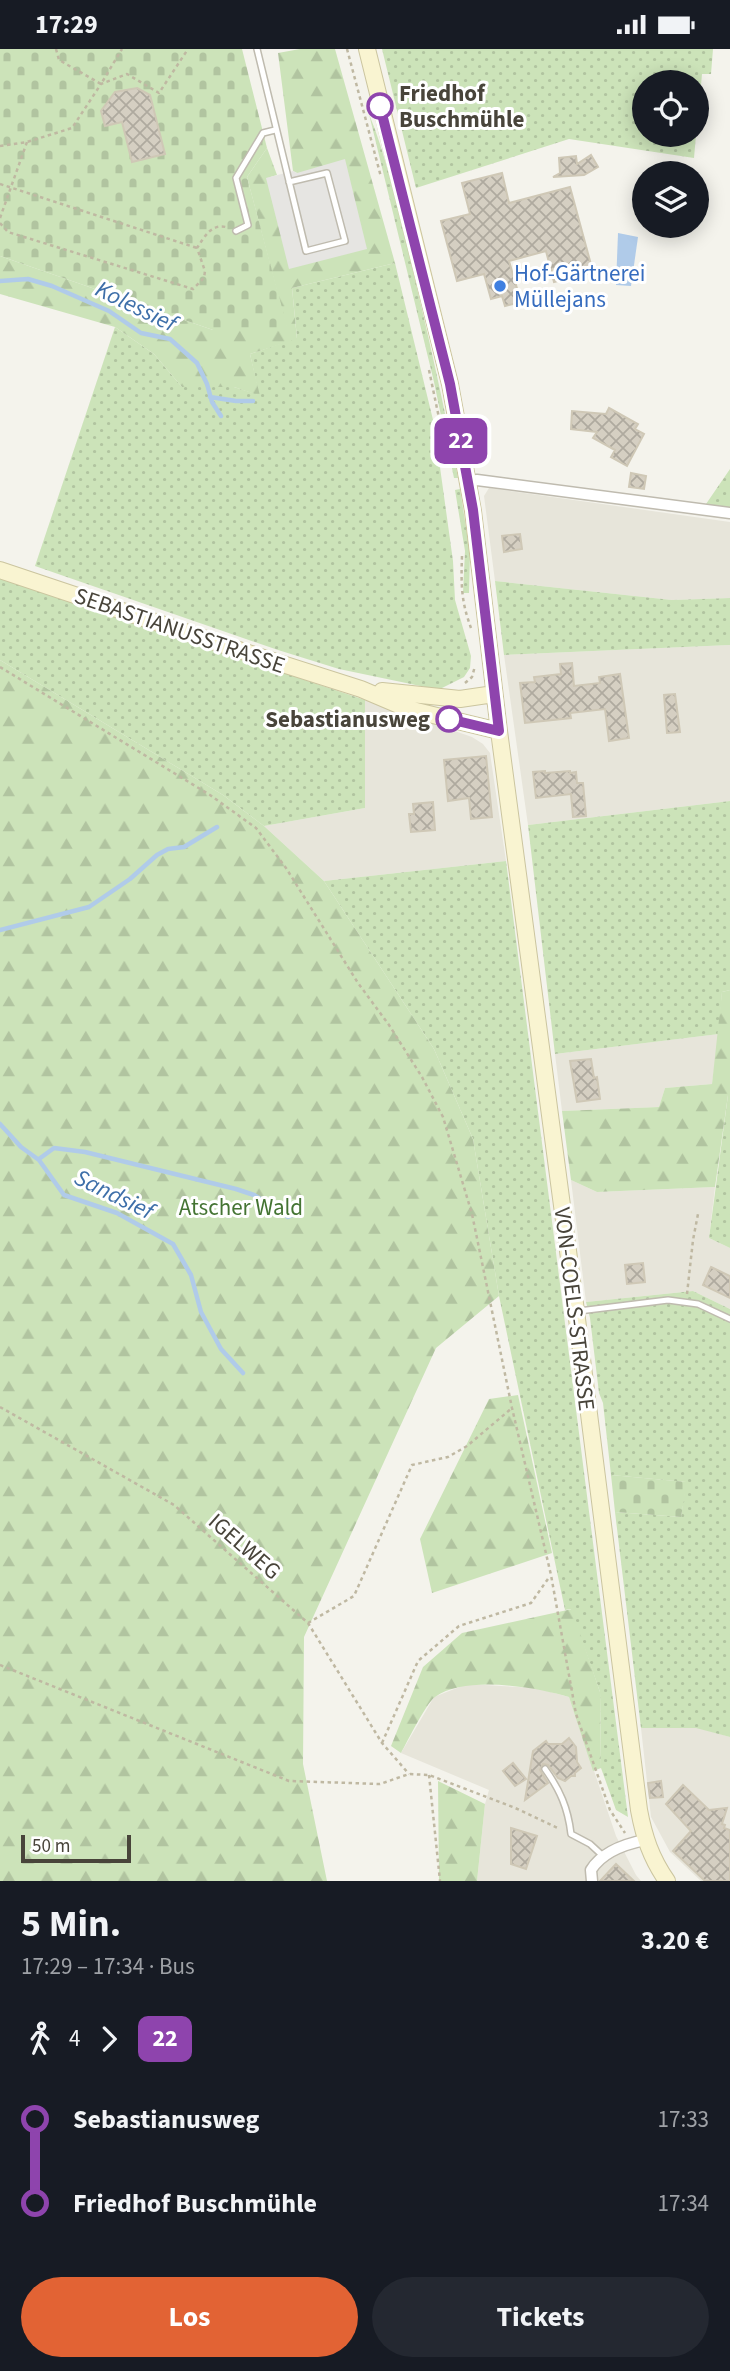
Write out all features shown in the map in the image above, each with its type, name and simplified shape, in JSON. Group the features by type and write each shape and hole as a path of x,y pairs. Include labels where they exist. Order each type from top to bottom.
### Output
{"main road":[{"name":"VON-COELS-STRASSE","path":"367,49 450,384 468,481 639,1810 637,1842 667,1881"},
{"name":"SEBASTIANUSSTRASSE","path":"0,570 361,689 408,709 499,731"},
{"name":"SEBASTIANUSSTRASSE","path":"361,689 460,699 494,694"}],"street":[{"path":"468,481 730,513"},
{"path":"592,1881 591,1870 603,1856 637,1842"}],"lane":[{"path":"257,49 275,130 306,251 345,241 327,173 289,182"},
{"path":"236,231 248,225 236,179 263,133 275,130"},
{"path":"576,1311 668,1300 686,1301 730,1319"},
{"path":"545,1769 564,1799 569,1813 571,1834 590,1844 603,1856"}],"path":[{"path":"56,49 59,60 101,84"},
{"path":"0,146 27,142 72,128 122,49"},
{"path":"101,84 127,74 159,93 188,49"},
{"path":"347,49 383,183"},
{"path":"27,142 0,221 8,232 193,289 204,278 205,271 197,248"},
{"path":"0,184 197,248"},
{"path":"197,248 207,233 216,227 223,226 236,231"},
{"path":"429,366 445,449"},
{"path":"462,546 463,606 472,632"},
{"path":"471,677 476,663"},
{"path":"0,667 210,795 256,828 280,859 358,983 396,1035 422,1077 443,1117 472,1214 512,1408 551,1575 576,1714 610,1810 637,1842"},
{"path":"686,1301 698,1214"},
{"name":"IGELWEG","path":"0,1407 174,1505 308,1623 382,1743 409,1774"},
{"path":"308,1623 354,1596 412,1465 448,1457 512,1408"},
{"path":"382,1743 418,1661 459,1626 531,1603 551,1575"},
{"path":"0,1665 289,1781 380,1784 409,1774 429,1775 513,1807 571,1834"},
{"path":"429,1775 440,1881"}],"shaded area":[{"path":"345,159 367,249 289,269 266,178 293,171 297,173"},
{"path":"489,488 730,522 730,598 672,600 495,581 484,496"},
{"path":"730,645 730,801 528,825 504,655"},
{"path":"365,700 472,737 483,744 490,753 506,861 324,881 264,826 365,808"},
{"path":"719,1034 712,1084 665,1088 659,1107 562,1111 555,1054"},
{"path":"571,1180 597,1192 715,1187 709,1238 730,1248 730,1309 693,1291 586,1302"},
{"path":"467,1684 536,1688 569,1697 616,1836 641,1881 477,1881 485,1804 489,1790 401,1753 434,1697"},
{"path":"696,1727 730,1737 730,1881 701,1881 670,1852 651,1817 641,1728"}],"green space":[{"path":"0,49 242,49 267,148 247,177 288,330 213,330 0,256"},
{"path":"300,49 335,49 395,263 292,288 297,339 250,354 260,396 234,387 182,387 154,354 115,327 0,294 0,256 213,330 287,329 247,177 267,148 277,175 267,178 297,173 293,171 278,53"},
{"path":"382,49 713,49 711,74 709,70 632,70 632,147 695,147 694,158 569,139 416,188"},
{"path":"369,114 385,161 406,242 458,478 454,478 434,382"},
{"path":"395,263 434,424 453,561 455,600 471,656 470,668 464,677 442,688 430,688 339,669 35,566 115,327 154,354 182,387 234,387 259,395 250,354 297,338 292,288"},
{"path":"730,469 730,508 705,504 706,504"},
{"path":"460,489 470,553 469,593 463,593 465,551 455,490"},
{"path":"0,578 365,700 365,808 264,826 223,795 0,660"},
{"path":"495,581 672,600 730,598 730,645 504,655"},
{"name":"Atscher Wald","path":"0,660 223,795 264,826 324,881 434,1049 473,1139 499,1296 436,1348 304,1637 303,1764 327,1881 0,1881"},
{"path":"730,801 730,990 722,992 719,1034 555,1054 528,825"},
{"path":"506,861 628,1817 616,1810 601,1768 600,1692 571,1609 565,1610 499,1296 473,1139 434,1049 324,881"},
{"path":"730,990 730,1095 715,1187 597,1192 571,1180 562,1111 659,1107 665,1088 712,1084 722,992"},
{"path":"730,1095 730,1248 709,1238"},
{"path":"693,1291 730,1309 730,1737 696,1728 641,1728 615,1512 681,1517 686,1482 611,1475 603,1403 599,1393 586,1302"},
{"path":"518,1395 552,1553 432,1593 420,1539 489,1399"},
{"path":"611,1475 687,1482 681,1517 615,1512"},
{"path":"572,1609 600,1692 601,1768 593,1771 569,1697 501,1685 464,1686 435,1697 422,1714 401,1753 391,1746 423,1667 462,1633"},
{"path":"438,1781 485,1804 477,1881 439,1881"}],"water":[{"path":"618,233 638,238 631,286 616,285"}],"building":[{"path":"137,88 150,95 165,154 132,162 122,122 105,126 101,111 115,92"},
{"path":"591,155 598,167 584,175 553,177 560,173 559,158 576,156 577,164"},
{"path":"502,173 509,203 570,187 593,272 554,282 546,251 509,261 521,302 505,306 502,296 491,299 484,274 457,281 441,221 470,214 462,183"},
{"path":"609,408 638,424 635,429 644,434 627,466 611,457 615,450 593,438 597,432 571,429 572,411 606,414"},
{"path":"631,473 646,476 644,489 629,487"},
{"path":"520,534 522,549 504,552 502,536"},
{"path":"572,663 574,686 600,683 599,677 620,674 629,738 609,741 605,709 570,713 571,718 525,723 520,683 535,682 534,677 561,674 560,664"},
{"path":"675,694 680,732 667,733 664,695"},
{"path":"486,756 492,817 471,819 469,798 448,801 444,760"},
{"path":"533,772 576,772 577,783 583,783 586,816 573,817 571,794 536,798"},
{"path":"433,802 435,830 411,832 409,814 414,814 413,804"},
{"path":"591,1059 600,1099 577,1102 570,1061"},
{"path":"643,1263 645,1282 627,1284 625,1265"},
{"path":"711,1267 730,1276 730,1298 703,1285"},
{"path":"569,1738 576,1747 577,1762 581,1768 575,1776 565,1781 558,1778 548,1765 543,1764 540,1770 548,1783 525,1800 533,1751 546,1741 548,1744 562,1744"},
{"path":"513,1763 526,1779 515,1786 503,1771"},
{"path":"661,1781 663,1797 650,1798 648,1783"},
{"path":"683,1785 709,1810 727,1808 722,1824 730,1830 730,1881 705,1881 673,1851 691,1831 666,1804"},
{"path":"511,1828 537,1836 526,1869 511,1864"},
{"path":"616,1864 634,1881 600,1881"}],"waterway":[{"name":"Kolessief","path":"0,281 28,279 52,286 109,311 141,333 170,339 197,363 212,402 221,416"},
{"path":"210,397 253,401"},
{"name":"Sandsief","path":"0,930 89,907 130,879 157,855 168,849 184,847 217,827"},
{"name":"Sandsief","path":"0,1124 21,1147 39,1160 64,1195 117,1213 173,1244 191,1275 201,1312 221,1349 243,1373"},
{"path":"39,1159 54,1148 85,1152 236,1189 254,1195 288,1217 298,1213"}],"bus line":[{"name":"22","path":"380,106 450,384 473,510 499,731 449,719"}],"place":[{"name":"Friedhof Buschmühle","path":"380,106"},
{"name":"Hof-Gärtnerei Müllejans","path":"500,286"},
{"name":"Sebastianusweg","path":"449,719"}]}
